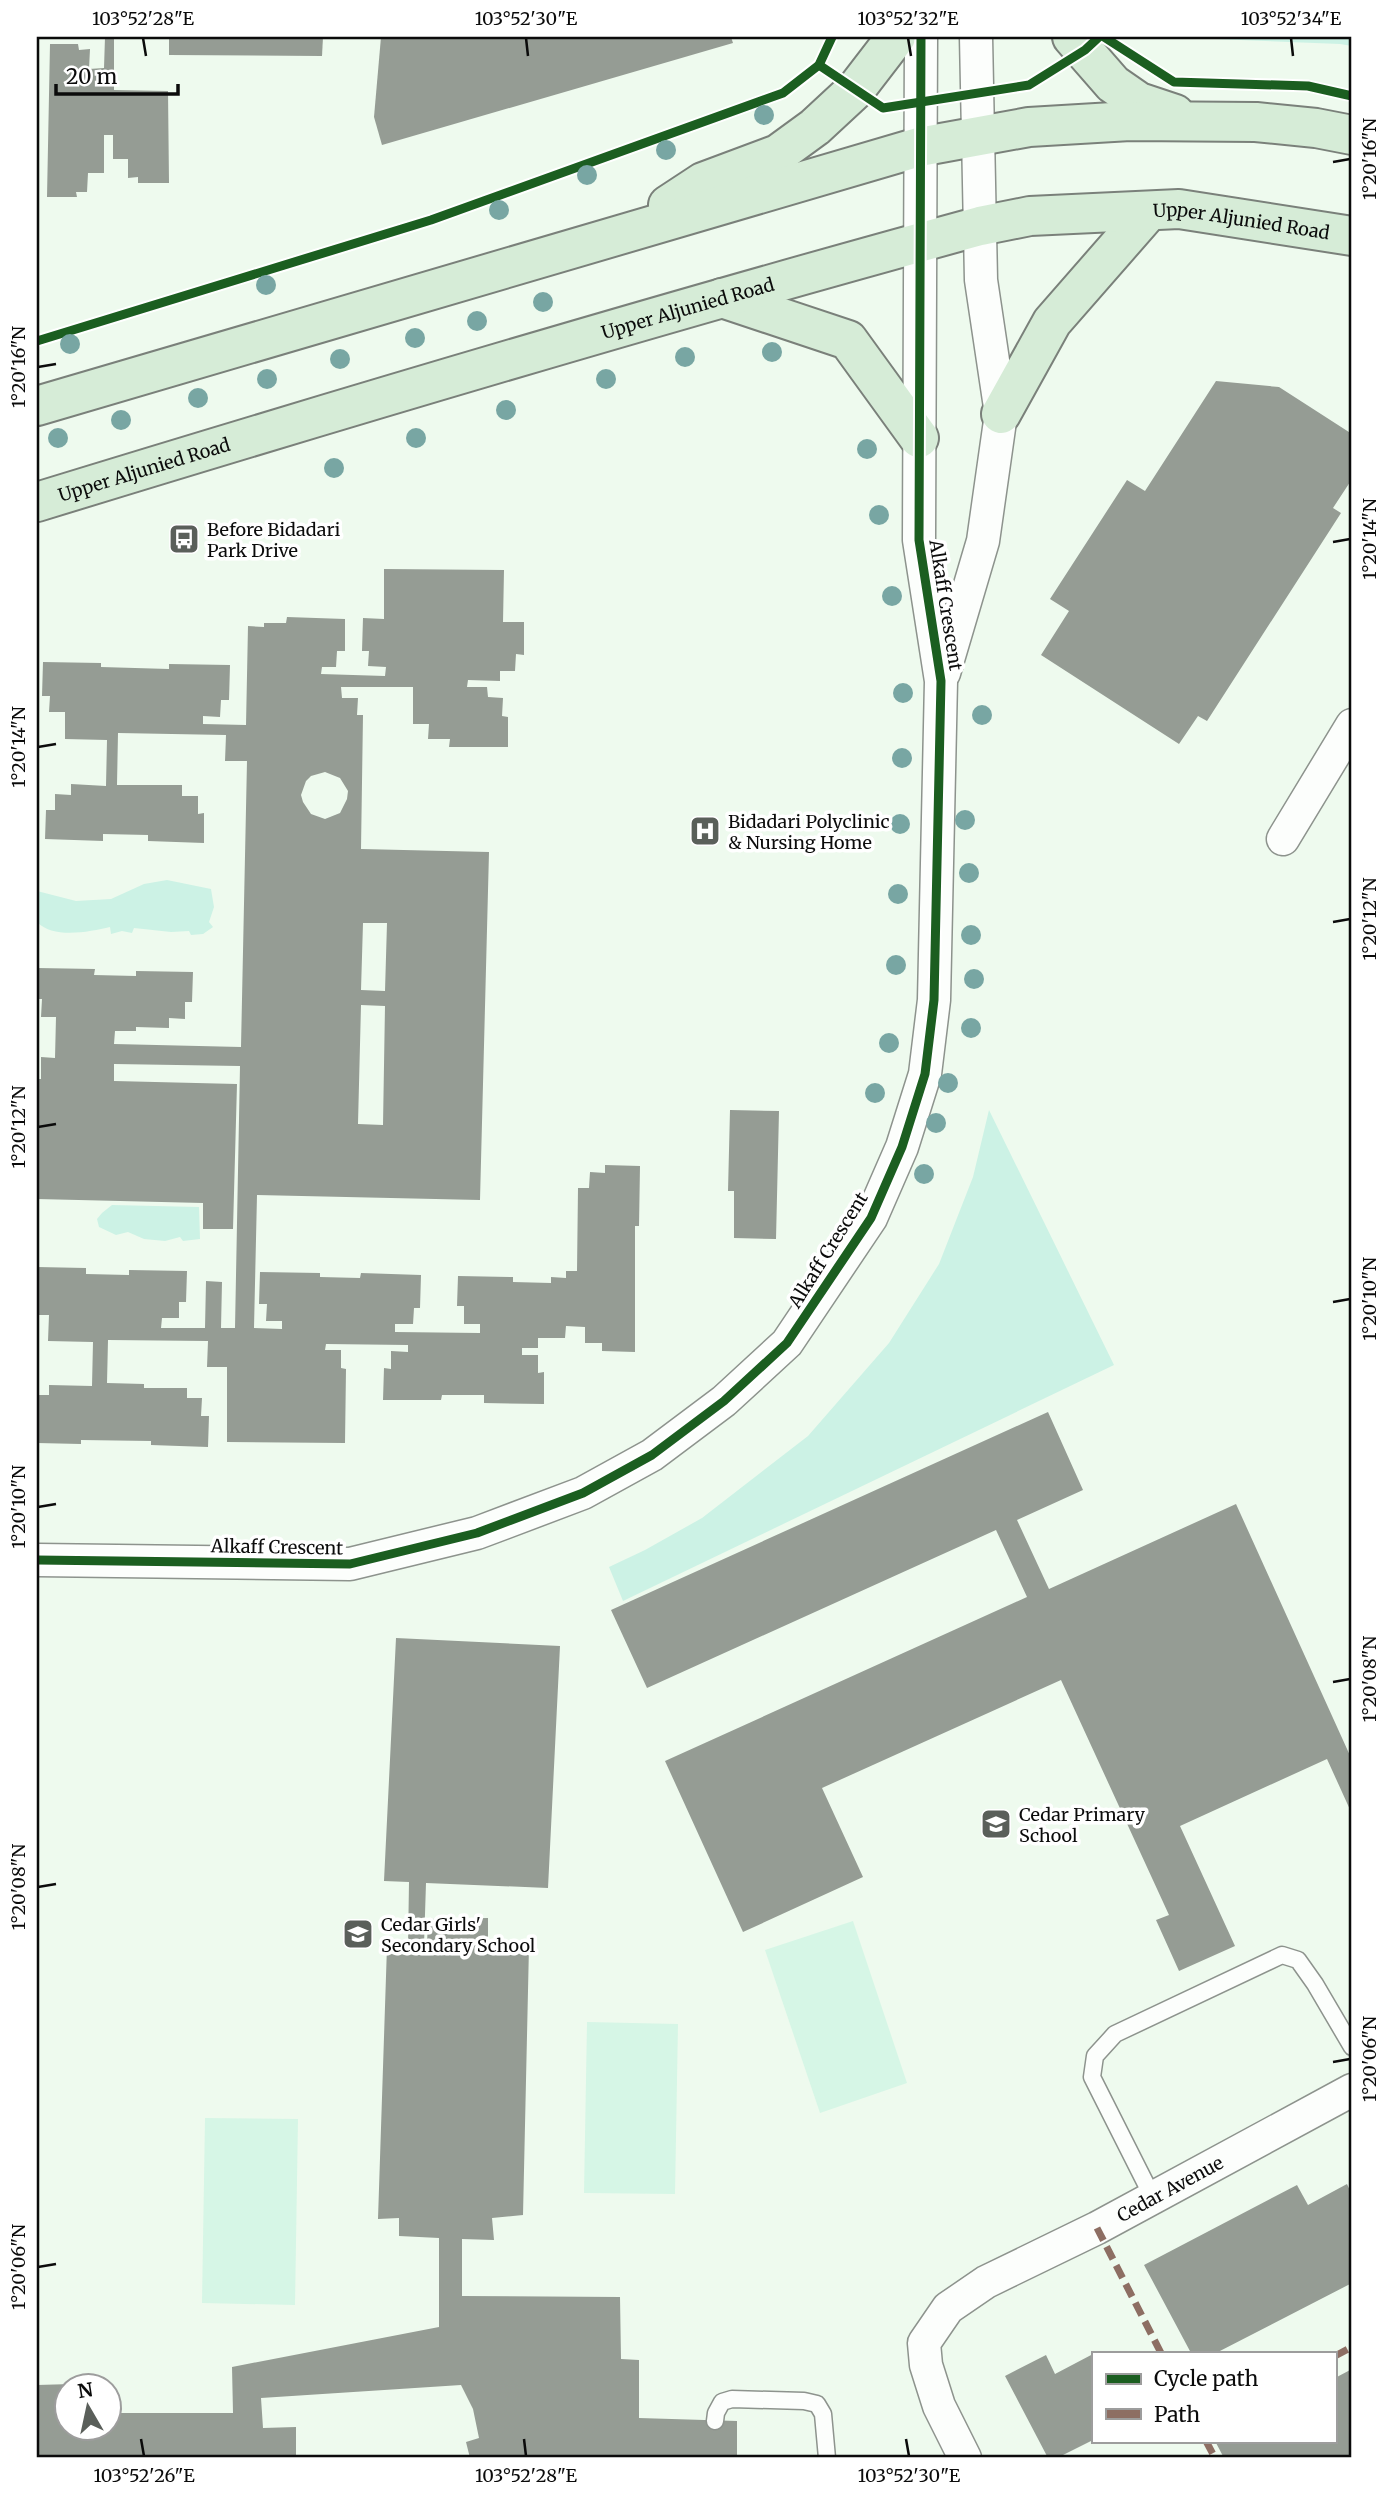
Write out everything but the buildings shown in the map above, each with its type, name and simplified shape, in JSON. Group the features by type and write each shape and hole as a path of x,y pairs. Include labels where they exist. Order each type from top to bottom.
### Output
{"main road":[{"path":"632,230 703,182 778,154 815,127 856,89 896,37"},
{"path":"1072,37 1113,84 1139,102 1197,122"},
{"path":"37,405 919,146 1029,127 1130,121 1256,122 1316,128 1352,135"},
{"name":"Upper Aljunied Road","path":"37,502 300,421 979,226 1030,216 1179,209 1352,236"},
{"path":"1001,414 1052,322 1149,211"},
{"path":"722,298 848,340 919,438"}],"street":[{"name":"Alkaff Crescent","path":"37,1560 350,1564 477,1533 583,1493 652,1455 724,1401 787,1343 871,1218 902,1147 925,1074 934,1000 942,681 919,540 921,37"},
{"name":"Alkaff Crescent","path":"942,681 983,541 1001,414 981,280 976,37"},
{"path":"1283,839 1352,725"},
{"name":"Cedar Avenue","path":"965,2458 931,2386 926,2365 925,2343 948,2308 986,2282 1097,2228 1352,2090"}],"lane":[{"path":"1153,2196 1092,2077 1094,2056 1115,2034 1282,1955 1298,1960 1352,2047"},
{"path":"715,2421 722,2402 732,2399 804,2401 817,2404 823,2414 827,2458"}],"shaded area":[{"path":"1163,37 1352,37 1352,46 1340,44"},
{"path":"167,880 211,889 214,907 209,922 213,927 203,934 191,935 189,931 134,928 132,933 122,931 111,934 110,927 62,932 52,931 37,922 37,891 76,901 111,899 144,884"},
{"path":"989,1110 1114,1365 623,1601 609,1567 702,1518 808,1436 889,1343 939,1264 973,1177"},
{"path":"112,1205 199,1207 200,1239 183,1241 180,1237 165,1241 144,1239 128,1232 116,1235 99,1227 97,1219"}],"green space":[{"path":"853,1921 907,2083 820,2113 765,1950"},
{"path":"587,2022 678,2024 675,2194 584,2193"},
{"path":"205,2118 298,2119 295,2305 202,2303"}],"marked path":[{"path":"1097,2228 1160,2352"},
{"path":"1336,2355 1352,2347"},
{"path":"1207,2442 1215,2458"}],"cycle path":[{"path":"37,341 431,220 783,93 819,65 832,37"},
{"path":"37,1560 350,1564 477,1533 583,1493 652,1455 724,1401 787,1343 871,1218 902,1147 925,1074 934,1000 941,681 919,540 921,37"},
{"path":"819,65 883,108 1029,85 1085,50 1099,37"},
{"path":"1104,37 1174,82 1308,86 1352,96"}],"place":[{"name":"Before Bidadari Park Drive","path":"184,539"},
{"name":"Bidadari Polyclinic & Nursing Home","path":"705,831"},
{"name":"Cedar Primary School","path":"996,1824"},
{"name":"Cedar Girls' Secondary School","path":"358,1934"}]}
